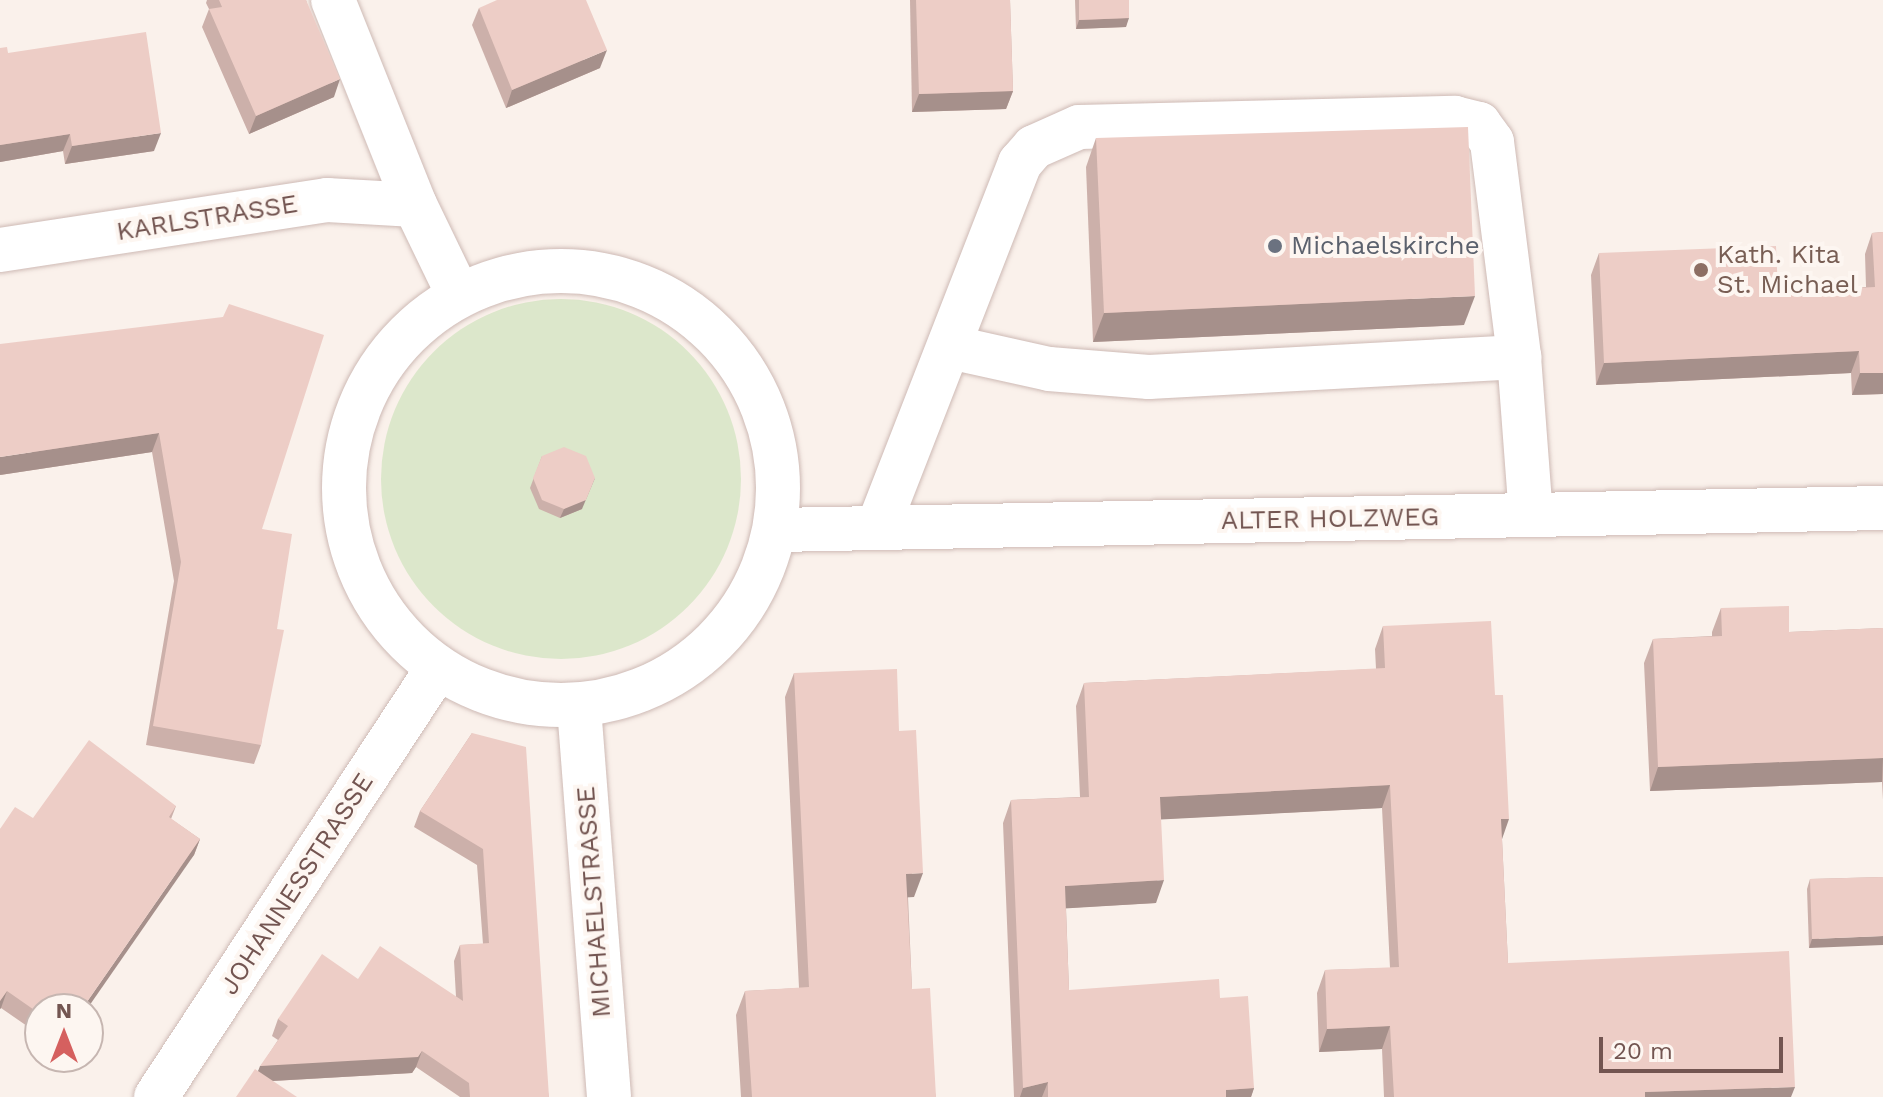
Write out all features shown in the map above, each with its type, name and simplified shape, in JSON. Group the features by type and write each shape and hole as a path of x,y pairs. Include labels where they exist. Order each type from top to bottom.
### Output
{"street":[{"path":"333,0 415,205 458,294"},
{"path":"878,527 1020,163 1051,136 1079,127 1455,118 1479,124 1492,142 1519,357 1531,515"},
{"name":"KARLSTRASSE","path":"0,250 327,200 415,205"},
{"path":"591,271 648,287 699,318 740,360 775,442 777,530 742,613 693,663 638,693 579,707 520,704 437,669 404,641 359,572 343,511 345,447 369,382 387,357 406,333 458,294 528,272 591,271"},
{"path":"950,347 1049,369 1149,377 1519,357"},
{"name":"ALTER HOLZWEG","path":"777,530 1883,508"},
{"name":"JOHANNESSTRASSE","path":"156,1097 437,669"},
{"name":"MICHAELSTRASSE","path":"579,707 609,1097"}],"green space":[{"path":"561,299 596,302 630,313 661,329 688,352 711,379 727,410 738,444 741,479 738,514 727,548 711,579 688,606 661,629 630,645 596,656 561,659 526,656 492,645 461,629 434,606 411,579 395,548 384,514 381,479 384,444 395,410 411,379 434,352 461,329 492,313 526,302"}],"building":[{"path":"219,0 306,0 340,79 256,116 209,9 222,7"},
{"path":"497,0 586,0 607,50 512,90 479,8"},
{"path":"916,0 1010,0 1013,91 919,94"},
{"path":"1079,0 1129,0 1129,18 1079,20"},
{"path":"146,32 161,133 72,146 70,134 0,145 0,48 7,47 8,53"},
{"name":"Michaelskirche","path":"1468,127 1475,296 1104,313 1096,138"},
{"path":"1883,232 1883,373 1860,373 1859,351 1604,363 1599,253 1776,246 1778,292 1875,287 1872,233"},
{"path":"229,304 324,335 262,529 292,534 277,629 284,630 261,745 153,726 181,562 159,433 0,457 0,344 223,317"},
{"path":"564,447 586,456 595,478 586,500 564,509 542,500 533,478 542,456"},
{"path":"1789,606 1789,632 1883,628 1883,758 1658,767 1653,639 1722,636 1721,608"},
{"path":"1491,621 1495,695 1503,695 1509,819 1501,819 1508,963 1789,951 1795,1087 1645,1092 1645,1097 1394,1097 1390,1026 1327,1029 1325,970 1399,967 1390,785 1160,797 1164,880 1065,886 1069,990 1219,979 1220,998 1248,996 1254,1088 1226,1090 1226,1097 1048,1097 1048,1082 1023,1088 1011,800 1089,797 1084,683 1385,668 1383,626"},
{"path":"897,669 899,731 916,730 923,873 906,874 912,989 930,988 936,1097 752,1097 745,991 809,987 794,673"},
{"path":"472,733 526,747 549,1097 470,1097 469,1083 422,1051 418,1057 260,1066 288,1026 278,1019 322,954 358,979 380,946 463,1001 460,945 489,943 483,849 420,811"},
{"path":"89,740 176,806 169,817 200,839 93,993 24,993 24,1003 7,991 0,1001 0,829 15,807 33,818"},
{"path":"1883,877 1883,936 1812,939 1810,879"},
{"path":"255,1069 297,1097 236,1097"}],"place":[{"name":"Michaelskirche","path":"1275,246"},
{"name":"Kath. Kita St. Michael","path":"1701,270"}]}
